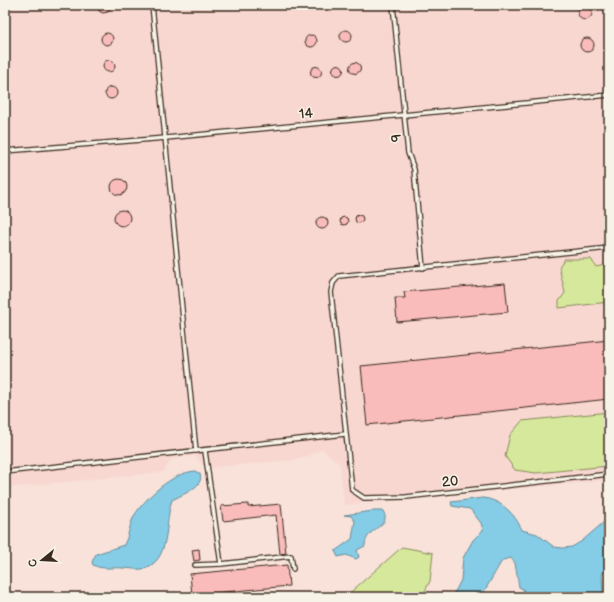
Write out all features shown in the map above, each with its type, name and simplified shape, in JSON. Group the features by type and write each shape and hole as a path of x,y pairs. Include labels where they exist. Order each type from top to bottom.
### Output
{"lane":[{"path":"152,5 196,451"},
{"name":"9","path":"393,5 408,153 414,169 423,268"},
{"name":"14","path":"5,152 609,95"},
{"name":"20","path":"609,248 339,276 333,283 331,292 352,490 364,498 406,497 609,474"},
{"path":"5,472 345,434"},
{"path":"205,450 221,564"},
{"path":"195,565 221,564 291,556 292,569"}],"shaded area":[{"path":"5,5 609,5 609,480 344,505 340,464 322,449 309,456 293,460 205,468 195,456 172,459 163,472 5,488"}],"green space":[{"path":"564,259 591,259 596,267 609,264 609,302 559,308 559,301 565,293 559,267"},
{"path":"609,412 609,466 536,473 515,470 505,456 510,435 522,421"},
{"path":"402,547 433,553 430,581 422,597 345,597"}],"water":[{"path":"195,471 200,474 201,479 196,487 172,500 163,550 152,565 142,569 137,569 104,568 93,565 92,562 96,554 124,545 134,516 145,501 160,487 177,476"},
{"path":"483,498 490,499 507,509 522,530 537,534 554,547 572,547 582,541 604,522 609,523 609,569 604,571 602,575 603,597 520,597 524,590 519,587 515,563 511,558 503,560 481,597 450,597 456,590 461,580 463,558 473,540 483,530 481,523 470,509 452,506 451,502"},
{"path":"383,511 385,516 384,521 369,535 365,546 357,550 359,557 356,559 346,555 338,557 335,551 352,539 355,521 351,516 344,515"}],"building":[{"path":"98,5 110,5 110,8 108,12 103,13 99,11"},
{"path":"585,6 590,8 592,13 590,18 585,20 580,18 578,13 580,8"},
{"path":"344,30 348,30 352,36 348,42 344,42 340,38 340,34"},
{"path":"105,33 109,33 113,39 109,45 105,45 101,41 101,37"},
{"path":"309,35 313,35 317,41 313,47 309,47 305,43 305,39"},
{"path":"587,38 592,40 594,45 592,50 587,52 582,50 580,45 582,40"},
{"path":"107,60 111,60 115,66 111,72 107,72 103,68 103,64"},
{"path":"353,63 357,63 359,64 359,72 353,73 350,70 350,66"},
{"path":"336,65 340,65 342,66 342,74 336,75 333,72 333,68"},
{"path":"314,67 318,67 320,68 320,76 314,77 311,74 311,70"},
{"path":"109,87 113,87 117,93 113,99 109,99 105,95 105,91"},
{"path":"119,179 125,181 127,187 125,193 119,195 113,193 111,187 113,181"},
{"path":"122,210 128,212 130,218 128,224 122,226 116,224 114,218 116,212"},
{"path":"357,215 361,215 363,219 361,223 357,223 355,221 355,217"},
{"path":"324,217 327,218 327,228 320,229 317,228 316,221 317,218"},
{"path":"342,217 346,217 348,221 346,225 342,225 340,223 340,219"},
{"path":"505,283 508,312 397,322 395,298 405,298 404,292"},
{"path":"609,340 609,399 367,425 361,366"},
{"path":"248,504 248,507 281,504 286,553 280,554 276,515 223,521 221,506"},
{"path":"199,549 200,560 194,561 192,550"},
{"path":"287,565 289,586 192,595 190,574"}]}
